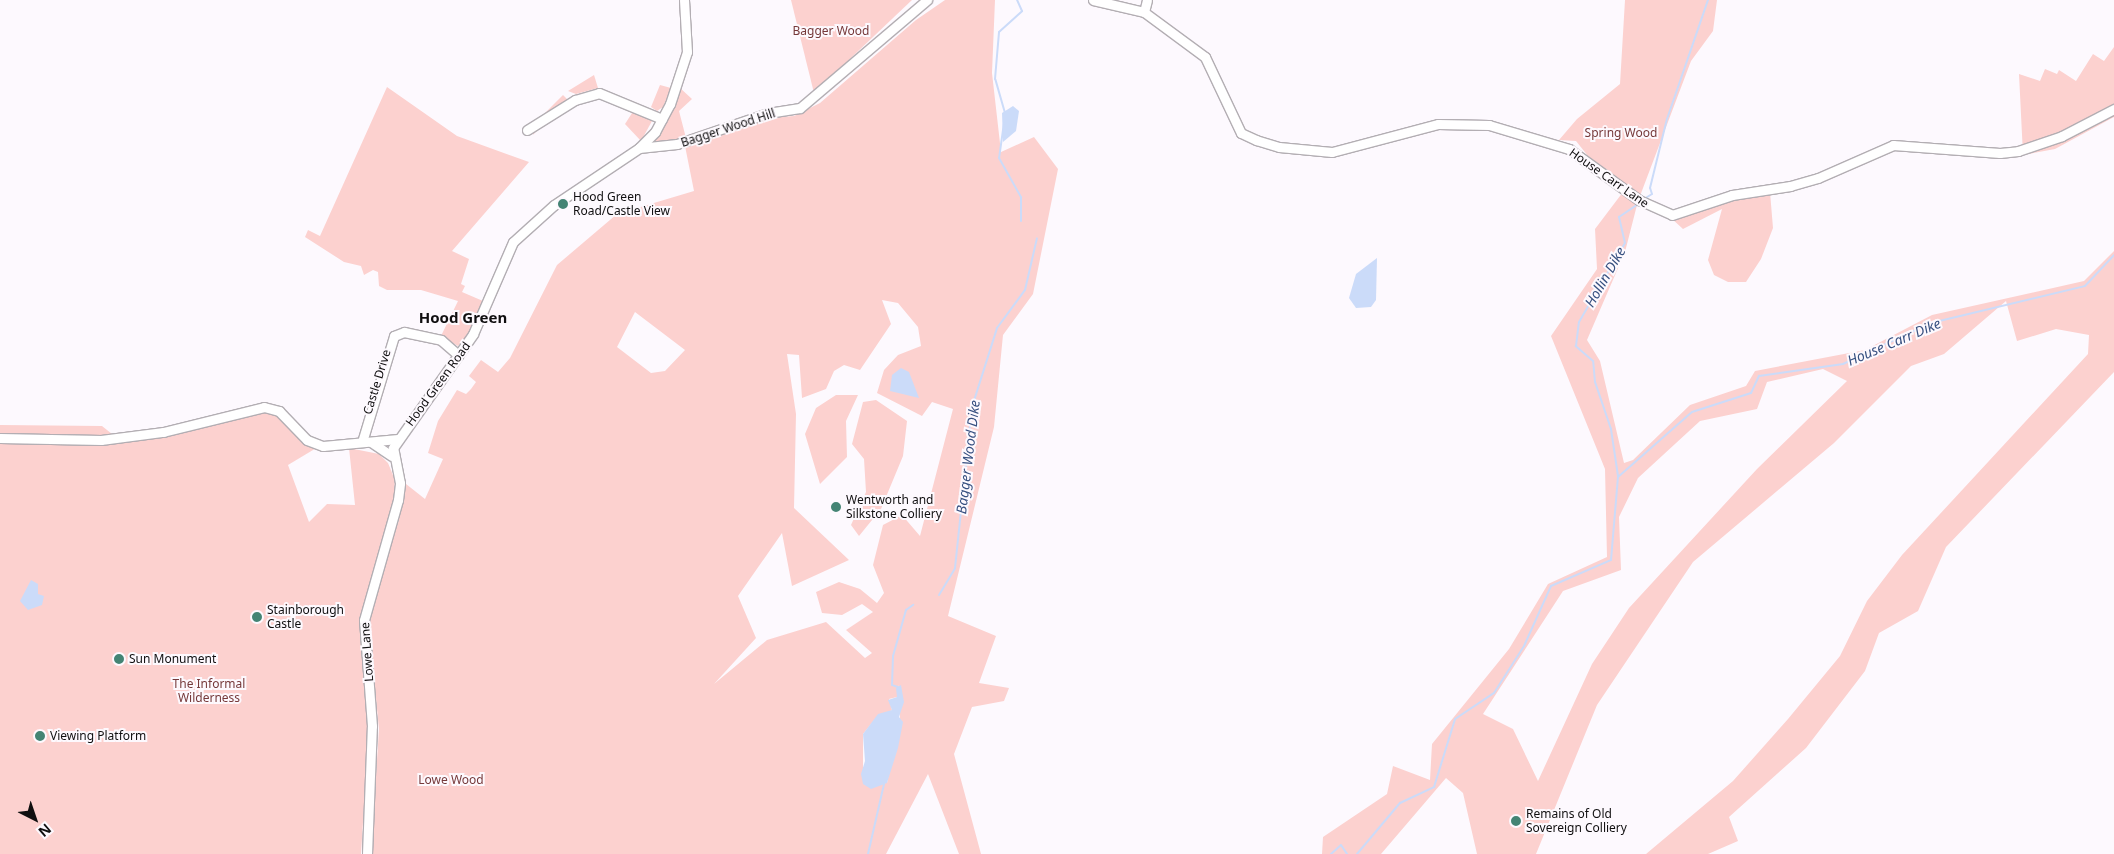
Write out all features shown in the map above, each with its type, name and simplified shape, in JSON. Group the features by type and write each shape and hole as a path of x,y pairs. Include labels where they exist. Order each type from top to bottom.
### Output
{"street":[{"name":"Hood Green Road","path":"392,456 398,439 474,334 513,242 554,205 639,148 662,119 687,52 684,0"},
{"name":"Bagger Wood Hill","path":"639,148 677,144 768,113 800,108 927,0"},
{"path":"1093,0 1144,12 1147,0"},
{"name":"House Carr Lane","path":"1144,12 1205,57 1242,133 1279,147 1332,152 1438,124 1489,126 1569,149 1642,202 1672,215 1732,195 1790,186 1818,178 1893,145 2000,153 2018,151 2062,136 2114,110"},
{"path":"527,130 575,100 599,93 662,119"},
{"name":"Castle Drive","path":"366,442 394,336 404,332 441,340 458,356"},
{"path":"0,438 110,439 163,432 264,407 278,411 307,440 323,446 398,439"},
{"path":"366,442 392,456"},
{"name":"Lowe Lane","path":"367,854 372,726 364,620 398,500 400,483 392,456"}],"green space":[{"name":"Bagger Wood","path":"791,0 912,0 814,93"},
{"name":"Lowe Wood","path":"945,0 995,0 992,73 1001,152 1034,137 1058,169 1033,294 1003,335 994,427 948,616 996,636 979,683 1009,688 1004,701 972,707 954,754 981,854 959,854 928,774 886,854 371,854 379,729 369,628 374,595 399,520 403,490 406,484 425,499 443,459 428,453 438,421 457,390 466,394 471,389 476,382 469,376 481,360 498,372 510,358 557,265 617,214 694,191 685,146 767,118 794,116 820,103 916,20","holes":["882,300 898,303 918,327 921,346 898,355 884,370 877,393 922,416 932,402 953,409 920,536 902,515 883,525 873,565 884,593 877,603 860,589 839,582 816,592 822,613 842,615 862,604 873,612 846,630 872,653 865,658 826,622 767,640 714,684 756,638 738,596 782,533 792,586 849,560 794,508 796,414 787,354 799,355 802,398 826,389 834,371 844,365 860,370 891,324","635,312 685,350 665,371 651,373 617,347","899,685 900,721 887,783 863,784 863,734 875,719 892,710 889,699 897,697"]},
{"name":"Spring Wood","path":"1625,0 1717,0 1713,31 1691,61 1640,196 1592,161 1576,141 1559,140 1577,119 1620,84"},
{"path":"2114,47 2114,117 2055,149 2023,155 2019,74 2040,81 2045,69 2057,74 2059,70 2076,81 2093,54 2104,61"},
{"path":"594,75 598,88 576,94 568,91"},
{"path":"660,85 671,88 663,107 657,111 651,107"},
{"path":"387,87 457,136 529,162 452,251 469,259 461,284 465,286 462,292 483,301 469,334 458,346 441,336 458,301 421,290 387,290 379,286 378,272 373,270 364,275 361,266 344,262 305,237 308,230 320,236"},
{"path":"679,87 692,99 679,111 686,138 650,144"},
{"path":"563,95 568,100 533,135 528,130"},
{"path":"634,110 652,121 641,141 625,124"},
{"path":"1623,192 1637,205 1625,252 1587,340 1600,361 1624,463 1633,460 1690,405 1746,386 1755,371 1865,350 1932,315 2084,281 2114,251 2114,372 1946,547 1918,611 1879,633 1865,671 1806,748 1729,817 1738,841 1708,854 1646,854 1733,781 1788,719 1840,656 1867,601 1902,555 2088,354 2089,335 2056,329 2017,341 2006,301 1944,354 1911,366 1834,443 1693,562 1597,705 1536,854 1477,854 1463,793 1446,778 1381,854 1322,854 1323,837 1387,794 1393,766 1430,780 1432,744 1509,649 1548,584 1607,557 1605,469 1551,336 1597,269 1595,229","holes":["1823,369 1847,381 1757,469 1629,608 1592,664 1538,781 1513,729 1483,714 1563,591 1621,570 1619,517 1638,478 1700,421 1757,409 1767,382"]},
{"path":"1770,192 1773,228 1761,259 1746,282 1728,282 1714,275 1708,260 1722,209 1683,229 1671,218 1732,197"},
{"path":"836,395 858,395 846,421 847,457 820,484 805,434 816,408"},
{"path":"876,400 907,421 903,456 881,509 859,536 851,525 866,492 864,459 852,444 863,402"},
{"name":"The Informal Wilderness","path":"263,412 276,415 305,444 318,447 288,465 309,522 327,504 355,505 349,448 379,454 388,463 395,480 393,511 360,619 369,727 361,854 0,854 0,425 102,426 112,434 104,445 171,436"}],"water":[{"path":"1013,106 1019,111 1016,131 1003,142 1002,113"},
{"path":"1377,258 1376,300 1371,307 1356,308 1349,298 1356,274"},
{"path":"901,368 909,372 919,398 890,391 892,375"},
{"path":"31,580 38,584 38,594 44,596 42,605 28,610 20,601"},
{"path":"901,685 904,702 899,717 903,722 898,748 887,783 871,789 863,784 861,774 865,761 863,734 878,714 892,710 888,700 897,697 896,688"}],"waterway":[{"name":"Bagger Wood Dike","path":"1005,113 995,79 999,32 1022,11 1017,0"},
{"name":"Hollin Dike","path":"1644,199 1652,194 1650,188 1667,119 1708,0"},
{"name":"Bagger Wood Dike","path":"1004,123 999,158 1021,197 1021,221"},
{"name":"Hollin Dike","path":"1618,476 1611,429 1595,382 1593,361 1576,346 1579,322 1625,243 1619,217 1638,204"},
{"name":"Bagger Wood Dike","path":"939,595 955,568 972,407 997,328 1025,290 1037,238"},
{"name":"House Carr Dike","path":"1357,854 1400,803 1434,787 1455,719 1494,693 1524,646 1551,586 1611,560 1618,477 1692,412 1751,393 1759,376 1843,364 1931,323 2085,286 2114,255"},
{"name":"Bagger Wood Dike","path":"898,687 892,685 893,656 906,610 913,605"},
{"name":"Bagger Wood Dike","path":"868,854 884,784"},
{"name":"House Carr Dike","path":"1331,854 1341,845 1347,854"}],"place":[{"name":"Hood Green Road/Castle View","path":"563,204"},
{"name":"Wentworth and Silkstone Colliery","path":"836,507"},
{"name":"Stainborough Castle","path":"257,617"},
{"name":"Sun Monument","path":"119,659"},
{"name":"Viewing Platform","path":"40,736"},
{"name":"Remains of Old Sovereign Colliery","path":"1516,821"}],"district":[{"name":"Hood Green","path":"463,318"}]}
